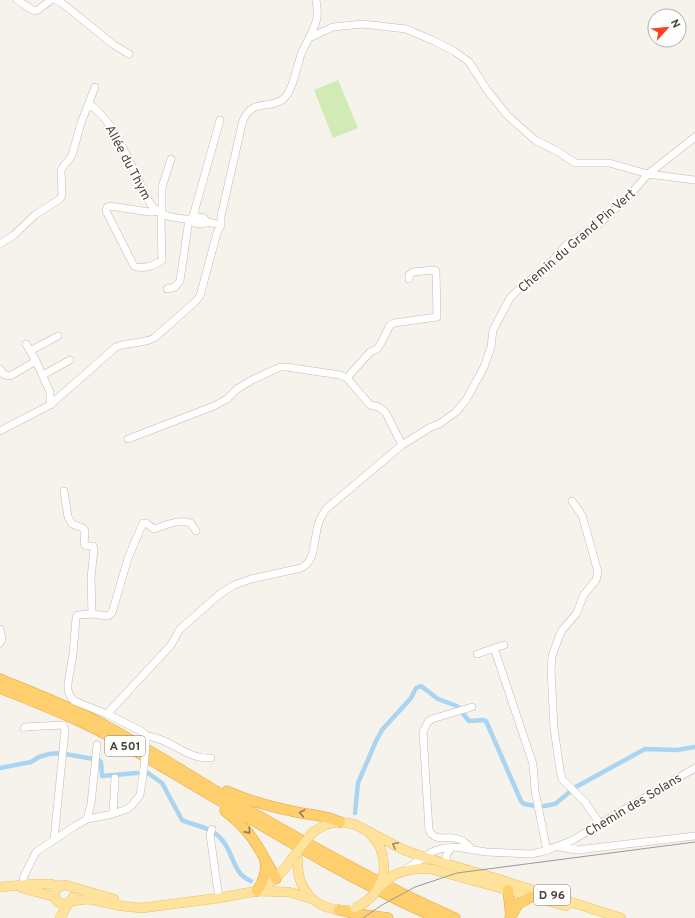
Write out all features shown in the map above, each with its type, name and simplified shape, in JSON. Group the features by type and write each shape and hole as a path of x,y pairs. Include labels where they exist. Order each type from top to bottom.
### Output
{"highway":[{"name":"A 501","path":"0,679 107,727 394,894"},
{"name":"A 501","path":"0,688 74,719 136,752 244,816 344,872 394,894 437,918"},
{"path":"136,752 186,786 219,806 238,821 252,837 276,879"},
{"path":"164,760 246,799 278,808 329,818 340,822"},
{"path":"257,891 266,873 266,866 262,854"},
{"path":"508,890 511,918"},
{"path":"511,918 518,904 531,897"},
{"name":"A 501","path":"408,901 455,918"},
{"path":"339,910 356,911 388,918"}],"main road":[{"path":"257,891 276,879 285,870 313,832 325,825 340,822 354,824 366,830 375,838 384,858 384,869 380,887 370,899 356,911"},
{"name":"D 96","path":"366,830 404,850 424,857 621,918"},
{"path":"295,858 300,880 312,899"},
{"name":"D 96","path":"380,887 394,875 405,870 423,868 434,869 531,897 612,918"},
{"path":"480,875 505,885 508,890"},
{"path":"276,879 284,889 289,892 312,899 325,907 339,910"},
{"path":"0,887 51,884 59,886 65,885 87,890 142,908"},
{"path":"29,886 64,904 89,899 122,906 142,908 219,898 257,891 289,892"},
{"path":"59,886 55,891 60,918"},
{"path":"60,918 74,894 70,887"}],"street":[{"path":"17,0 34,11 38,10 51,0"},
{"path":"56,0 114,45 129,54"},
{"path":"0,431 50,405 112,350 124,344 149,341 154,338 200,296 219,225 243,120 250,109 257,106 270,104 286,97 302,53 311,37 317,17 316,0"},
{"path":"311,37 333,27 363,24 406,29 449,48 469,62 508,116 535,140 557,151 575,163 609,163 648,174 695,180"},
{"path":"0,244 62,195 61,171 64,165 70,160 81,123 95,87"},
{"name":"Allée du Thym","path":"92,106 102,114 124,148 147,198 154,208 167,216 192,219 204,218 207,222 219,225"},
{"path":"167,289 175,287 180,282 184,250 220,120"},
{"name":"Chemin du Grand Pin Vert","path":"107,714 171,645 180,630 220,594 251,579 301,568 307,565 313,556 316,533 322,515 326,509 402,445 429,428 439,424 456,412 466,400 484,367 491,347 493,330 510,298 547,267 566,245 599,224 627,198 648,174 695,136"},
{"path":"160,212 110,206 107,207 106,211 134,266 137,268 160,262 162,260 160,212 162,187 171,159"},
{"path":"347,378 370,352 377,348 390,325 394,323 437,317 436,271 413,272 409,275 409,279"},
{"path":"30,351 58,336"},
{"path":"26,344 43,375 50,392 50,405"},
{"path":"43,375 70,360"},
{"path":"0,381 36,361"},
{"path":"128,439 214,406 227,399 237,389 252,380 280,367 286,367 340,375 347,378 370,405 379,407 386,413 402,445"},
{"path":"0,369 3,374 7,376"},
{"path":"64,491 68,517 72,524 83,528 85,531 84,544 86,546 93,546 94,549 91,578 92,614"},
{"path":"572,501 582,515 598,572 596,580 583,596 577,613 562,630 552,656 551,670 554,728 562,779 585,802 600,824"},
{"path":"29,886 23,878 36,852 87,819 113,814 127,809 137,800 140,795 146,739 141,731 107,714 74,701 70,696 68,690 76,616 80,614 92,614 108,616 112,613 128,558 143,524 146,523 154,529 172,523 185,521 191,523 196,531"},
{"path":"0,629 2,633 2,639 0,642"},
{"path":"477,654 504,645"},
{"path":"494,648 533,764 535,791 547,850"},
{"path":"472,707 432,719 428,722 423,732 429,830 436,838 459,838 467,842 472,850"},
{"path":"24,728 63,725 65,730 54,840"},
{"path":"146,739 152,736 197,757 211,758"},
{"path":"87,819 97,745"},
{"name":"Chemin des Solans","path":"405,870 434,851 444,848 523,854 540,852 559,846 600,824 695,768"},
{"path":"113,814 115,778"},
{"path":"211,831 219,898"},
{"path":"559,846 572,850 695,836"},
{"path":"540,852 545,840"},
{"path":"571,840 578,847 584,848"},
{"path":"453,848 448,851 446,855 447,862 453,867"},
{"path":"26,870 29,878 29,886"}],"green space":[{"path":"338,80 358,128 333,138 314,90"}],"waterway":[{"path":"355,813 358,783 376,741 382,730 411,698 416,688 421,686 438,699 457,706 469,721 486,721 521,801 524,804 536,806"},
{"path":"574,788 645,749 677,750 695,747"},
{"path":"0,768 31,762 39,757 49,754 62,753"},
{"path":"65,754 94,759"},
{"path":"97,759 101,762 102,776 137,773"},
{"path":"148,773 162,783 182,820 214,832 227,846 237,869 245,878 251,881"},
{"path":"544,806 555,804 571,791"}],"tram line":[{"path":"363,918 382,905 415,887 457,873 695,842"}]}
